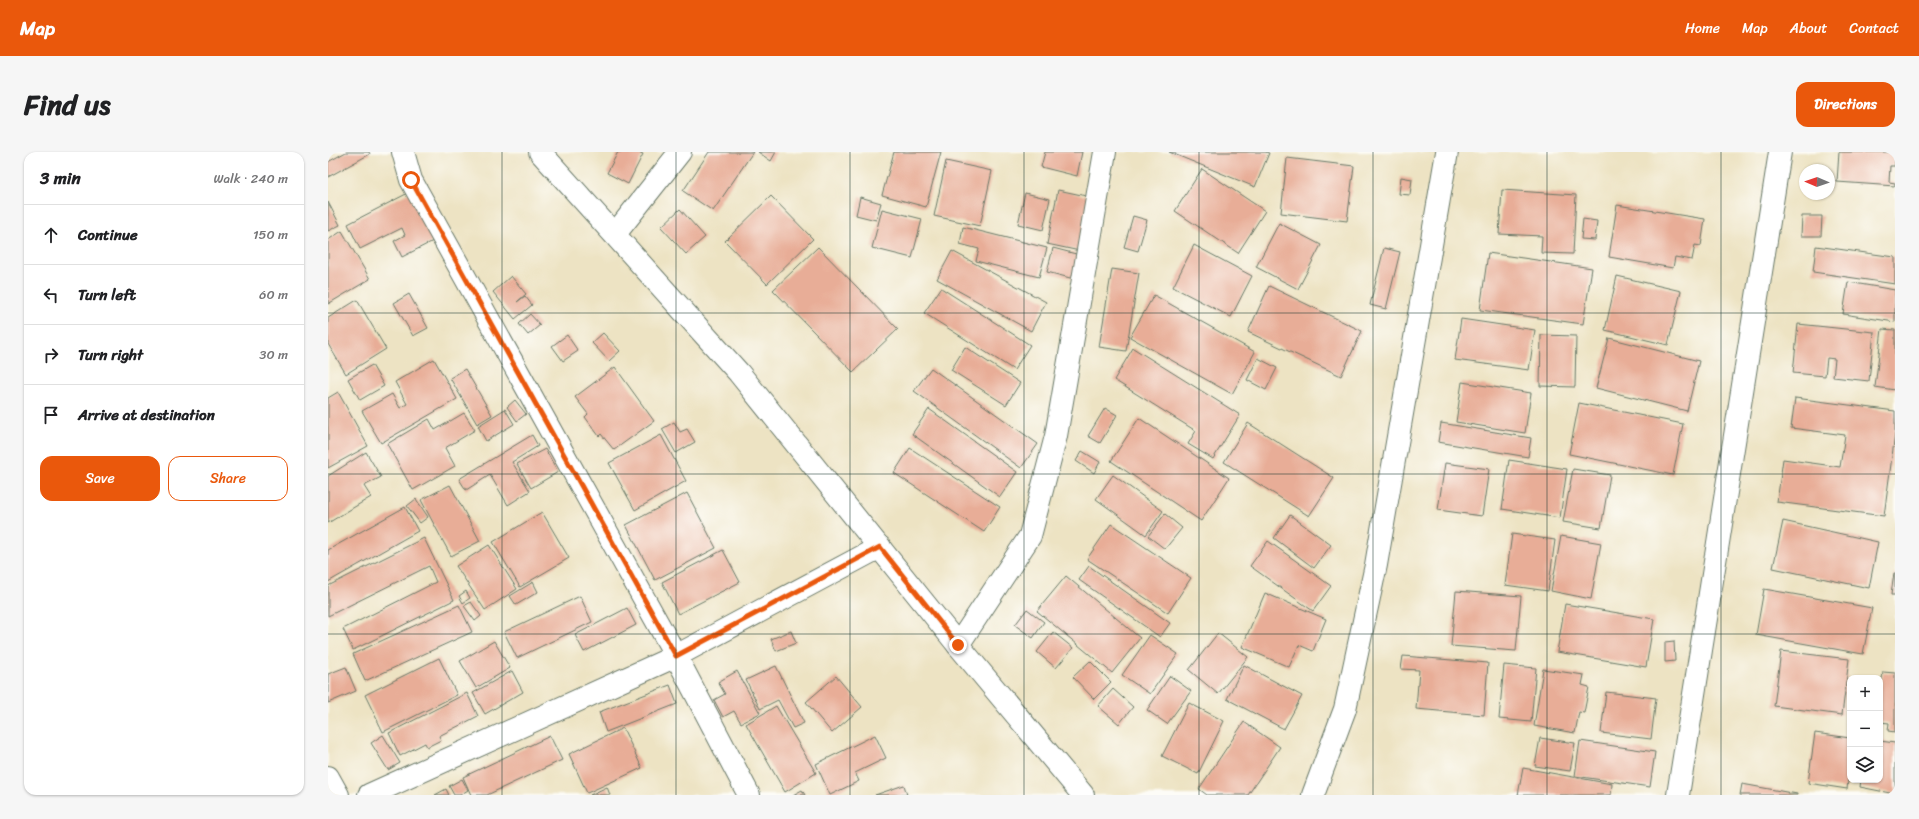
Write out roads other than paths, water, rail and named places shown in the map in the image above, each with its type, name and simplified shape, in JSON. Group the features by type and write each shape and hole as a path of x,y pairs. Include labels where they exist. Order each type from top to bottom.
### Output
{"street":[{"path":"403,152 411,180 676,656 749,795"},
{"path":"540,152 616,234 739,373 958,645 1083,795"},
{"path":"616,234 680,152"},
{"path":"958,645 1030,536 1056,436 1105,152"},
{"path":"1313,795 1345,709 1376,565 1447,152"},
{"path":"1678,795 1780,152"},
{"path":"369,795 676,656 880,547"},
{"path":"328,777 338,795"}]}
